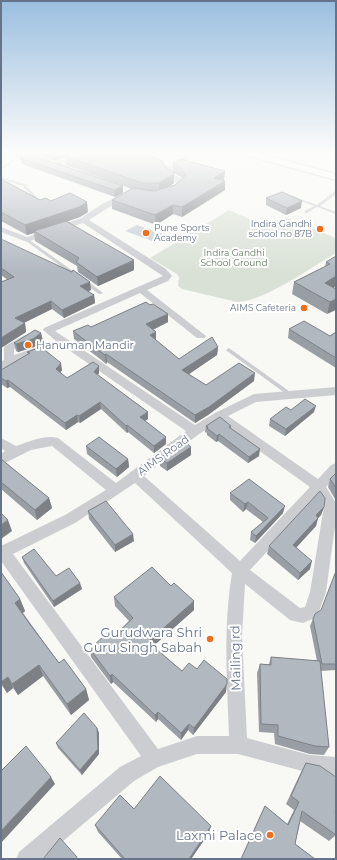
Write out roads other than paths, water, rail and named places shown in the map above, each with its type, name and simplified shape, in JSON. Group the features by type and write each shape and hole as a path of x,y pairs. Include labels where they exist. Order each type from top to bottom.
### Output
{"street":[{"path":"1,229 27,240 84,220 105,206 131,194 127,192"},
{"path":"164,194 168,192"},
{"path":"5,364 9,348 33,334 48,330 141,290 165,279 168,276 163,271 84,220"},
{"path":"141,290 201,336"},
{"path":"48,330 195,431"},
{"path":"5,364 64,342"},
{"name":"AIMS Road","path":"2,553 70,520 116,490 195,431 219,416 254,398 336,392"},
{"path":"135,475 240,571 296,615 305,616 311,612 318,592 331,506 319,486 219,416"},
{"path":"1,460 14,451 33,444 54,441 116,490"},
{"path":"1,442 14,451"},
{"path":"240,571 336,468"},
{"path":"2,553 154,759"},
{"name":"Mailing rd","path":"238,745 234,634 235,594 240,571"},
{"path":"26,859 127,774 154,759 197,745 238,745 310,764 336,766"}],"lane":[{"path":"30,192 38,201"},
{"path":"306,212 336,192"},
{"path":"288,195 336,213"},
{"path":"27,240 101,293"},
{"path":"229,350 291,395"}],"place":[{"name":"Indira Gandhi school no 87B","path":"320,229"},
{"name":"Pune Sports Academy","path":"146,233"},
{"name":"AIMS Cafeteria","path":"304,308"},
{"name":"Hanuman Mandir","path":"28,345"},
{"name":"Gurudwara Shri Guru Singh Sabah","path":"210,639"},
{"name":"Laxmi Palace","path":"270,835"}],"park label":[{"name":"Indira Gandhi School Ground","path":"234,258"}]}
